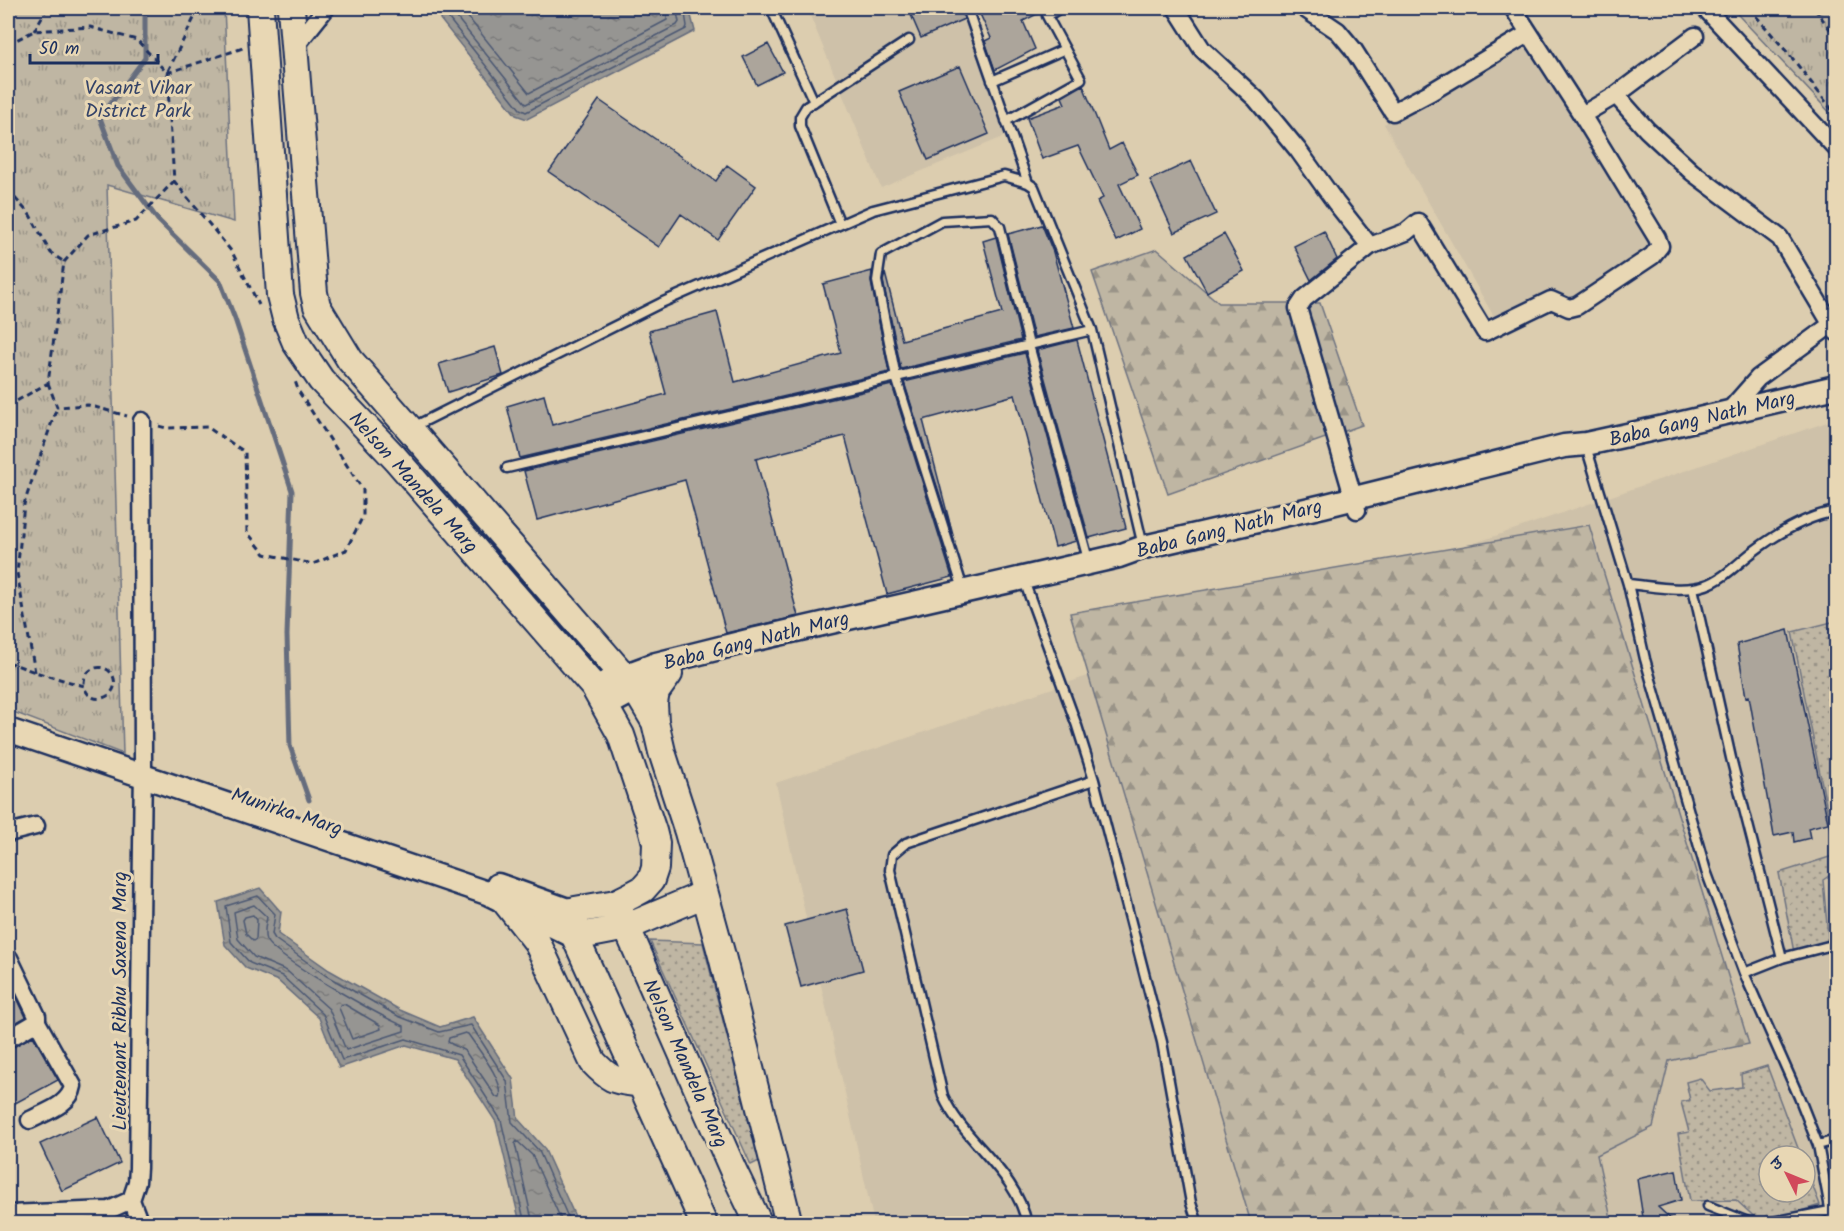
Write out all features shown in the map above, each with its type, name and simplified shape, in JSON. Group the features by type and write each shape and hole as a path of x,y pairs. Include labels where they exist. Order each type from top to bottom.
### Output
{"main road":[{"name":"Nelson Mandela Marg","path":"260,8 280,295 286,319 296,343 321,380 394,458 600,697 621,735 636,776 656,843 655,868 651,880 643,889 616,903 570,909"},
{"name":"Nelson Mandela Marg","path":"291,8 314,293 317,306 350,360 630,682 655,722"},
{"path":"669,674 656,692 655,722 705,894 789,1224"},
{"path":"575,937 627,927 705,894"},
{"name":"Nelson Mandela Marg","path":"616,903 759,1224"},
{"path":"510,904 537,942 593,1062 606,1076 618,1081 641,1084"},
{"path":"570,909 575,937 704,1224"}],"street":[{"path":"294,48 326,8"},
{"path":"1176,8 1202,49 1256,99 1298,150 1370,246"},
{"path":"1304,8 1338,31 1353,49 1393,112 1529,33"},
{"path":"1355,504 1298,305 1347,263 1370,246 1406,231 1418,222 1485,332 1551,300 1569,308 1577,306 1652,256 1660,246 1582,115 1513,8"},
{"path":"1705,8 1836,148"},
{"path":"1582,115 1616,95 1695,36"},
{"path":"1616,95 1647,130 1692,172 1780,238 1834,328 1758,378 1728,412"},
{"name":"Baba Gang Nath Marg","path":"1588,450 1728,412 1836,387"},
{"name":"Baba Gang Nath Marg","path":"630,682 656,664 964,590 1119,556 1147,553 1355,504 1524,455 1564,446 1588,450 1677,438 1836,403"},
{"name":"Lieutenant Ribhu Saxena Marg","path":"131,1200 137,1182 138,1168 143,771 142,421"},
{"name":"Baba Gang Nath Marg","path":"630,682 1122,568 1147,553"},
{"path":"600,697 630,682"},
{"name":"Munirka Marg","path":"8,719 143,771 510,904 575,937"},
{"name":"Munirka Marg","path":"8,730 355,834 570,909"},
{"path":"8,833 36,826"},
{"path":"9,958 37,1016 37,1022 73,1086 72,1095 66,1101 30,1120"},
{"path":"8,1040 37,1022"},
{"path":"8,1214 110,1210 131,1200 140,1224"}],"lane":[{"path":"771,8 814,102"},
{"path":"967,8 1028,183"},
{"path":"1006,121 1081,79 1047,16 1060,8"},
{"path":"840,224 800,126 802,111 909,40"},
{"path":"992,81 1065,49"},
{"path":"410,428 660,303 840,224 873,210 1004,176 1034,187 1092,330 1147,553"},
{"path":"964,590 897,378 877,281 881,254 942,221 992,218 1000,227 1029,345 1086,552"},
{"path":"507,468 897,378 1092,330"},
{"path":"1588,450 1628,584 1645,659 1706,871 1744,973 1818,1145 1833,1224"},
{"path":"1628,584 1693,588 1707,585 1719,579 1756,549 1783,532 1836,510"},
{"path":"1693,588 1731,758 1782,958"},
{"path":"1027,589 1077,726 1094,780 1162,1042 1191,1203 1198,1224"},
{"path":"1027,1224 1023,1206 1010,1183 958,1125 943,1096 890,870 892,855 906,843 1094,780"},
{"path":"1744,973 1782,958 1836,945"},
{"path":"1818,1145 1836,1140"},
{"path":"1708,1206 1754,1224"},
{"path":"1762,1224 1830,1211"}],"path":[{"path":"34,31 47,8"},
{"path":"199,8 168,73 174,181 232,252 262,309"},
{"path":"1749,8 1793,58 1836,115"},
{"path":"1814,8 1836,37"},
{"path":"1817,14 1827,8"},
{"path":"8,45 34,31 90,27 138,40 168,73"},
{"path":"168,73 262,42"},
{"path":"35,672 17,573 24,504 57,407 48,383 64,262 88,235 136,221 174,181"},
{"path":"8,190 30,215 51,253 64,262"},
{"path":"57,407 88,405 167,428 207,427 245,452 247,532 265,554 313,564 346,550 363,516 363,490 299,392 295,381"},
{"path":"8,406 48,383"},
{"path":"8,662 84,686 89,695 99,699 107,697 114,689 115,680 110,671 102,667 92,669 85,675 84,686"}],"shaded area":[{"path":"807,8 959,8 1015,132 881,188"},
{"path":"1524,36 1654,250 1569,310 1562,298 1501,329 1384,124"},
{"path":"1836,419 1836,1223 874,1223 776,783"}],"green space":[{"name":"Vasant Vihar District Park","path":"8,8 224,8 234,222 107,185 123,754 8,710"},
{"path":"1732,8 1836,8 1836,119 1740,17"},
{"path":"1157,249 1219,303 1320,303 1362,425 1168,494 1092,272"},
{"path":"1589,525 1749,1044 1669,1061 1653,1127 1597,1155 1612,1223 1251,1223 1070,613"},
{"path":"1836,621 1836,855 1792,632"},
{"path":"1836,855 1836,871 1823,880 1829,947 1795,958 1779,873"},
{"path":"650,941 703,943 759,1161 751,1165"},
{"path":"1767,1066 1796,1144 1757,1144 1757,1204 1817,1204 1817,1197 1820,1205 1761,1223 1736,1200 1690,1201 1678,1134 1689,1132 1681,1102 1690,1100 1686,1082 1700,1078 1710,1091 1742,1087 1741,1074"}],"water":[{"path":"446,8 689,8 695,31 527,119 516,115 440,19"},
{"path":"260,888 281,912 278,934 329,970 400,1010 440,1027 473,1017 513,1079 518,1119 544,1148 578,1223 520,1223 496,1122 455,1059 406,1045 339,1068 319,1018 278,981 246,968 225,945 218,902"}],"building":[{"path":"908,8 961,8 964,19 921,38"},
{"path":"974,8 1049,8 1023,21 1035,49 995,70 985,41 991,38 979,12 976,13"},
{"path":"768,44 783,72 757,85 743,57"},
{"path":"960,66 989,134 928,160 899,92"},
{"path":"1083,85 1109,150 1122,143 1138,175 1119,184 1140,229 1116,241 1097,201 1103,198 1078,146 1042,159 1027,118 1065,104 1062,97"},
{"path":"599,100 716,181 727,165 756,186 718,240 681,214 659,247 549,172"},
{"path":"1191,161 1216,214 1174,233 1150,180"},
{"path":"1042,225 1053,252 1074,328 1034,337 1008,234"},
{"path":"1324,231 1337,259 1311,280 1294,246"},
{"path":"1224,234 1244,271 1207,292 1187,255"},
{"path":"996,237 1021,340 901,369 883,281 885,273 902,340 1002,313 983,241"},
{"path":"872,271 871,282 889,372 520,458 507,406 544,395 552,425 666,394 649,331 717,312 735,382 841,353 823,284"},
{"path":"1077,340 1126,528 1089,538 1037,350"},
{"path":"495,347 503,375 448,392 439,364"},
{"path":"1025,353 1076,541 1055,547 1015,395 923,420 955,543 904,382"},
{"path":"892,385 952,577 887,594 845,436 756,459 798,616 726,633 685,480 537,520 524,471"},
{"path":"1788,630 1828,823 1808,828 1810,838 1794,842 1793,832 1774,836 1749,696 1746,697 1737,644"},
{"path":"847,909 863,970 801,987 785,926"},
{"path":"8,979 26,1017 8,1027"},
{"path":"33,1036 58,1080 8,1107 8,1049"},
{"path":"98,1117 120,1163 62,1191 40,1144"},
{"path":"1676,1170 1681,1200 1658,1207 1676,1224 1644,1224 1637,1179"}],"waterway":[{"path":"145,8 145,58 100,118 118,166 158,220 220,281 235,319 292,491 287,635 290,746 309,800"}]}
